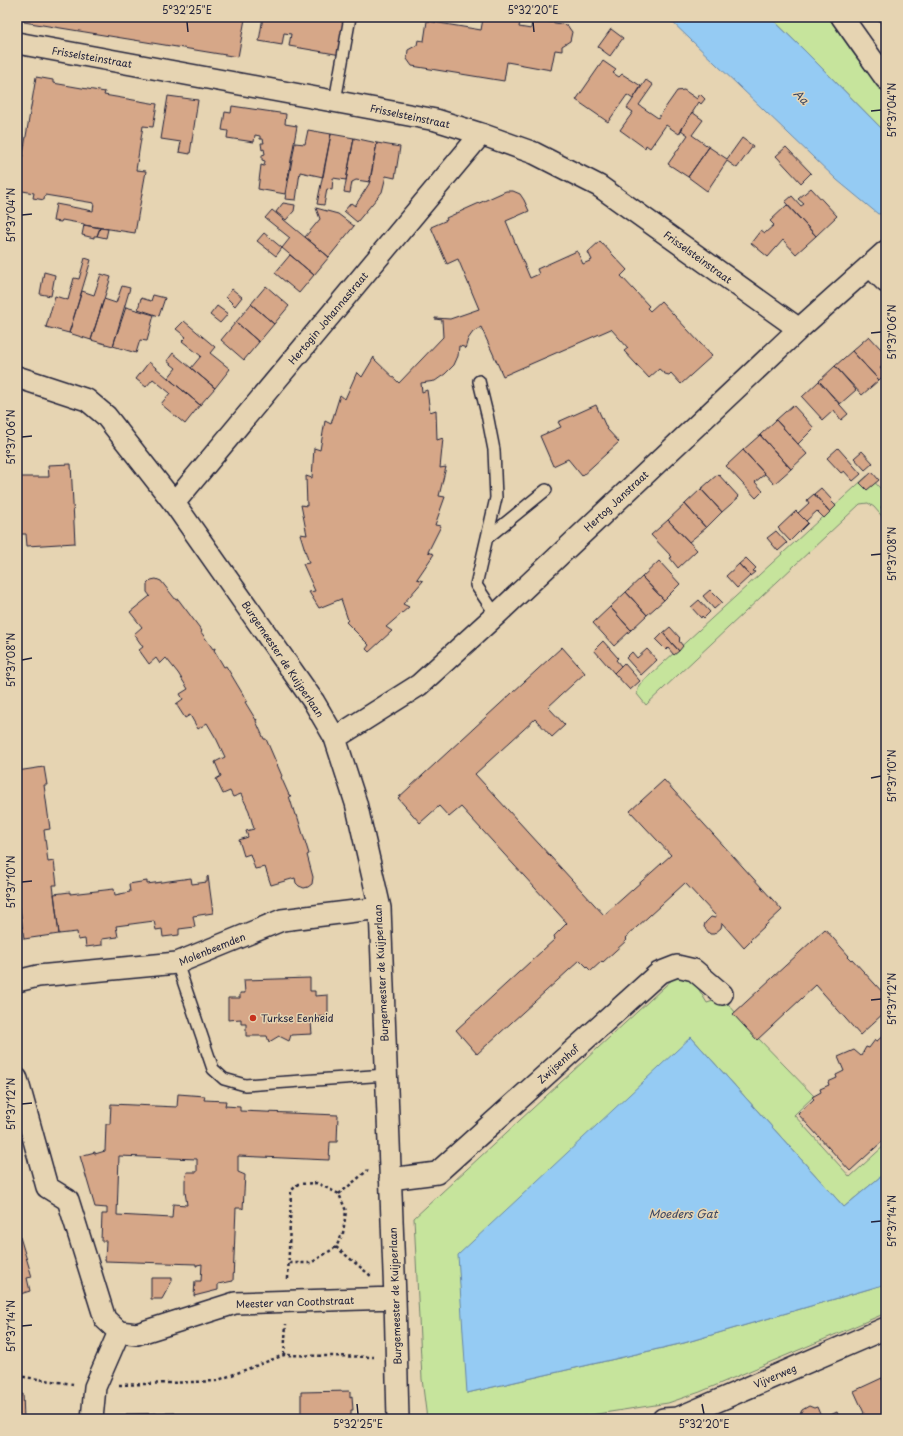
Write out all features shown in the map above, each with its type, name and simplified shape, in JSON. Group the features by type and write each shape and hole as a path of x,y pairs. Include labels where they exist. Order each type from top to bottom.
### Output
{"street":[{"path":"842,17 886,79"},
{"name":"Frisselsteinstraat","path":"17,43 436,120 534,153 599,186 799,329"},
{"name":"Hertogin Johannastraat","path":"174,502 481,134"},
{"name":"Hertog Janstraat","path":"335,738 419,684 496,615 799,329 886,251"},
{"path":"870,266 886,282"},
{"name":"Burgemeester de Kuijperlaan","path":"17,377 87,400 106,416 174,502 314,702 335,738 356,803 380,908 395,1298 398,1419"},
{"name":"Molenbeemden","path":"17,981 38,976 177,963 282,920 380,908"},
{"name":"Zwijsenhof","path":"390,1179 437,1173 659,973 677,966 694,970 722,994"},
{"path":"17,1079 47,1187 68,1200 105,1319 119,1332 95,1387 92,1419"},
{"name":"Meester van Coothstraat","path":"119,1332 136,1334 235,1303 395,1298"},
{"name":"Vijverweg","path":"673,1418 886,1328"}],"lane":[{"path":"335,101 350,17"},
{"path":"479,381 488,414 494,450 496,498 476,585 496,615"},
{"path":"487,538 546,490"},
{"path":"177,963 213,1069 224,1079 245,1085 386,1075"}],"path":[{"path":"339,1194 370,1169"},
{"path":"284,1355 291,1191 298,1184 317,1183 339,1194 346,1211 343,1233 336,1247 311,1262 288,1263"},
{"path":"336,1247 374,1279"},
{"path":"17,1376 95,1387 216,1381 284,1355 376,1357"}],"green space":[{"path":"770,17 828,17 886,96 886,133 805,51"},
{"path":"867,476 872,479 886,495 886,521 874,507 868,503 860,504 646,705 637,694 639,685"},
{"path":"677,975 692,978 707,1003 723,998 756,1036 814,1096 794,1115 850,1177 886,1144 886,1172 844,1207 691,1037 467,1393 684,1343 886,1284 886,1313 700,1392 668,1403 565,1419 427,1419 422,1379 414,1218"}],"water":[{"name":"Aa","path":"667,17 770,17 886,133 886,213 878,214 837,180"},
{"name":"Moeders Gat","path":"691,1037 844,1207 886,1172 886,1284 684,1343 467,1393 458,1255"}],"building":[{"path":"25,17 236,17 245,19 238,57 24,22"},
{"path":"263,17 348,17 341,55 289,46 291,34 284,33 282,45 259,41"},
{"path":"474,17 521,17 519,27 531,29 532,19 567,25 572,32 570,41 562,46 562,51 555,50 551,70 507,62 504,81 412,66 407,59 408,50 417,45 418,40 424,41 427,21 481,30 483,19"},
{"path":"877,17 886,17 886,31"},
{"path":"611,29 623,38 610,56 598,47"},
{"path":"603,61 616,70 613,73 619,77 622,74 641,86 633,99 627,95 608,122 576,100"},
{"path":"36,77 53,80 53,83 105,92 104,95 157,104 153,127 143,126 136,170 146,171 135,233 62,220 61,222 53,221 56,204 93,211 94,203 45,195 44,200 33,198 34,193 17,190"},
{"path":"646,80 653,85 639,105 658,118 677,91 684,90 697,99 700,94 705,99 701,104 699,102 679,134 666,125 650,148 646,145 645,148 620,130 633,112 627,108"},
{"path":"168,96 198,100 190,154 179,152 181,142 161,139"},
{"path":"232,106 286,114 285,124 297,126 285,194 258,189 261,165 264,166 265,161 262,160 262,155 265,154 264,149 262,150 261,143 264,143 263,139 260,139 260,136 255,135 254,142 227,138 228,131 222,130 225,112 231,113"},
{"path":"692,112 703,120 692,135 709,147 688,177 668,164 688,135 681,130"},
{"path":"308,130 331,134 323,177 300,172 296,200 285,199 295,143 305,144"},
{"path":"331,134 354,138 346,180 333,178 332,190 327,189 324,205 317,204"},
{"path":"354,138 377,143 370,182 356,180 352,182 350,193 344,192"},
{"path":"742,138 753,146 737,168 727,161 707,191 688,177 709,147 727,159"},
{"path":"377,143 400,147 395,178 386,176 382,192 357,222 344,211 351,203 355,206 369,184"},
{"path":"786,147 811,173 801,183 776,156"},
{"path":"811,188 837,216 816,236 785,202 792,196 801,206 804,204 798,199"},
{"path":"506,191 513,191 520,194 529,211 506,221 530,278 539,274 537,269 577,251 583,264 592,260 588,252 600,241 627,270 621,276 649,306 647,308 650,311 661,301 712,356 681,384 671,373 669,375 665,374 659,369 649,378 624,351 628,348 611,329 503,376 481,327 473,332 468,339 465,349 464,347 459,346 458,356 454,365 445,374 435,381 421,383 422,392 427,390 430,412 436,410 437,440 443,438 440,468 446,467 439,496 445,497 435,525 441,526 428,552 434,554 417,579 423,581 403,604 409,607 386,627 392,631 369,652 366,649 369,645 346,622 348,620 341,599 319,608 309,592 315,591 303,564 309,563 300,534 307,535 301,505 307,506 306,476 312,478 314,448 320,450 325,421 331,424 340,395 345,399 357,372 362,377 374,357 374,359 399,383 443,337 442,320 435,318 450,319 479,309 458,259 447,264 431,227 447,220 446,218"},
{"path":"283,203 295,205 294,211 286,220 276,212"},
{"path":"787,205 816,236 796,254 783,240 768,257 751,243 761,230 765,233 774,225 770,221"},
{"path":"316,208 338,214 354,226 329,257 305,237 320,219"},
{"path":"272,210 329,257 314,275 282,248 290,238 265,218"},
{"path":"84,225 100,228 97,236 94,236 94,238 82,235"},
{"path":"100,228 108,229 106,238 97,236"},
{"path":"264,233 282,248 276,256 257,241"},
{"path":"290,255 314,275 299,293 275,273"},
{"path":"85,258 91,260 69,333 46,327 55,296 68,300 74,278 79,279"},
{"path":"44,272 55,275 51,296 40,294"},
{"path":"101,274 111,277 91,340 69,333 82,291 94,295"},
{"path":"122,286 130,288 113,346 91,340 104,299 116,303"},
{"path":"266,286 289,306 274,324 251,304"},
{"path":"232,289 242,297 235,306 226,297"},
{"path":"153,295 165,298 159,316 138,309 141,298 151,301"},
{"path":"251,304 274,324 259,342 236,322"},
{"path":"217,306 228,314 220,323 210,315"},
{"path":"126,307 154,315 147,341 140,340 136,353 113,346"},
{"path":"184,321 215,347 210,353 230,369 215,388 191,368 201,356 182,341 186,337 176,329"},
{"path":"236,322 259,342 244,360 221,340"},
{"path":"869,336 881,349 886,345 886,363 880,368 885,374 879,380 852,351"},
{"path":"852,351 879,380 862,395 835,366"},
{"path":"173,353 215,388 200,405 168,378 176,368 167,361"},
{"path":"149,362 200,405 185,424 161,404 170,393 153,379 146,387 136,379"},
{"path":"835,366 856,390 840,404 819,381"},
{"path":"819,381 848,414 841,420 834,410 823,420 802,397"},
{"path":"596,405 607,429 619,442 582,476 568,459 553,466 540,436 561,427 558,422"},
{"path":"793,405 814,428 798,444 776,420"},
{"path":"776,420 807,454 791,469 760,435"},
{"path":"760,435 791,469 774,484 743,450"},
{"path":"838,448 861,474 853,481 844,471 841,473 827,458"},
{"path":"743,450 765,474 755,482 763,491 756,498 726,466"},
{"path":"862,451 873,463 865,470 854,458"},
{"path":"71,464 75,543 27,546 26,534 17,534 17,477 49,477 48,465"},
{"path":"872,472 879,480 867,490 860,483"},
{"path":"718,474 739,497 722,512 701,489"},
{"path":"821,488 836,506 830,512 814,494"},
{"path":"701,489 722,512 706,528 685,504"},
{"path":"814,494 830,512 824,518 817,511 806,521 798,513 809,503 807,500"},
{"path":"886,503 886,513 881,507"},
{"path":"685,504 706,528 689,542 668,520"},
{"path":"796,511 808,523 790,541 778,528"},
{"path":"668,520 697,550 678,568 670,558 672,557 651,535"},
{"path":"776,531 787,543 778,551 767,538"},
{"path":"746,558 756,568 753,571 755,572 750,576 739,564"},
{"path":"659,561 680,584 664,600 642,577"},
{"path":"739,564 750,576 737,588 726,576"},
{"path":"642,577 664,600 647,615 626,592"},
{"path":"156,579 161,581 176,600 178,599 202,631 201,632 213,649 215,648 214,650 224,667 226,666 247,701 245,702 256,720 257,719 256,721 264,739 266,739 282,776 281,777 289,795 291,796 289,796 295,815 297,815 309,854 307,855 313,877 312,884 308,887 304,888 299,886 296,883 295,878 271,885 265,867 255,869 250,854 244,856 239,840 248,837 246,831 254,829 249,811 241,794 233,797 230,791 223,794 216,779 221,776 215,762 225,757 217,740 207,723 198,729 190,715 185,718 176,704 183,699 180,694 188,689 166,658 160,664 156,658 149,664 139,650 143,647 134,634 142,627 130,612 150,596 147,592 147,584 151,580"},
{"path":"710,590 722,602 714,609 703,596"},
{"path":"626,592 647,615 631,630 610,607"},
{"path":"699,600 710,612 704,618 702,616 701,618 691,607"},
{"path":"610,607 631,630 614,646 593,623"},
{"path":"670,627 680,638 679,641 683,646 679,651 663,633"},
{"path":"663,633 679,651 674,655 668,648 666,650 656,640"},
{"path":"603,641 618,658 616,660 621,666 614,673 594,650"},
{"path":"562,647 585,673 548,707 565,725 552,737 535,719 475,774 604,915 671,855 630,811 664,780 782,910 750,940 751,941 744,948 722,923 721,928 714,934 710,934 704,927 705,923 711,917 715,918 716,916 685,883 625,938 627,940 603,962 602,961 591,971 580,960 477,1054 456,1030 555,939 554,936 567,923 461,807 449,817 439,806 420,823 398,798"},
{"path":"647,649 657,660 641,675 626,658 632,652 637,658"},
{"path":"624,663 640,681 630,690 614,673"},
{"path":"44,767 47,785 44,785 50,829 44,830 48,862 54,861 57,885 53,885 59,934 24,939 20,908 17,909 17,771"},
{"path":"208,876 213,913 193,916 195,927 179,929 179,935 163,937 162,929 156,930 154,921 116,926 118,937 102,939 102,945 86,947 85,939 78,940 77,932 59,934 54,894 70,892 70,894 114,889 115,895 130,892 129,884 147,881 147,884 191,878 192,884 207,882"},
{"path":"825,929 849,956 848,957 851,960 852,959 886,996 886,1011 860,1035 816,985 757,1040 733,1014"},
{"path":"310,978 310,991 315,991 315,996 328,995 328,1016 316,1017 316,1022 311,1022 312,1034 291,1035 289,1041 279,1036 269,1042 267,1036 246,1036 246,1024 241,1024 241,1019 228,1020 228,998 240,998 240,993 245,993 244,980"},
{"path":"886,1033 886,1138 850,1171 798,1114 814,1099 812,1097 821,1092 820,1089 829,1085 828,1082 837,1078 836,1075 844,1071 838,1057 854,1050 861,1056 866,1047 869,1048 875,1040 877,1041"},
{"path":"178,1094 205,1096 204,1100 226,1101 225,1106 240,1107 240,1111 338,1115 337,1142 330,1142 329,1160 238,1156 238,1172 245,1175 243,1209 236,1208 233,1281 218,1284 218,1290 194,1296 195,1281 201,1281 202,1264 196,1266 196,1264 105,1261 106,1241 101,1241 102,1214 107,1214 107,1208 95,1207 80,1156 105,1151 106,1124 110,1124 111,1104 177,1107","holes":["119,1156 197,1159 197,1172 187,1172 185,1180 187,1205 173,1204 172,1218 117,1215"]},
{"path":"17,1204 20,1214 17,1215"},
{"path":"17,1227 32,1277 27,1278 30,1291 17,1295"},
{"path":"151,1278 172,1278 172,1281 162,1299 151,1299"},
{"path":"886,1377 886,1387 882,1378"},
{"path":"882,1378 886,1387 886,1418 864,1419 862,1415 864,1413 854,1391"},
{"path":"350,1391 353,1410 351,1410 351,1416 323,1417 323,1419 297,1419 297,1417 301,1417 301,1392"},
{"path":"23,1394 24,1419 17,1419 17,1395"},
{"path":"809,1406 814,1408 817,1407 822,1419 799,1419 797,1415"},
{"path":"837,1412 840,1419 822,1419"},
{"path":"175,1413 175,1419 126,1419 126,1414"}],"place":[{"name":"Turkse Eenheid","path":"253,1018"}]}
